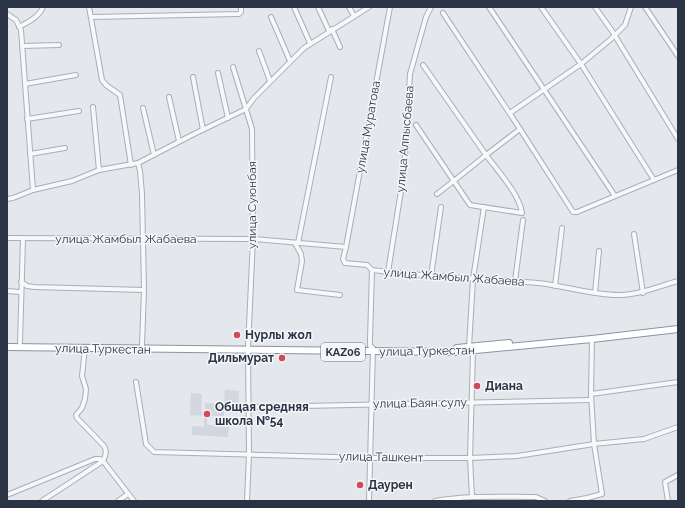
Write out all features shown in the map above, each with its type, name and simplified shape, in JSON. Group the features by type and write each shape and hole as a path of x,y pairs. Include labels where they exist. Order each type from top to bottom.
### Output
{"highway":[{"name":"улица Туркестан","path":"471,349 678,325"},
{"name":"улица Туркестан","path":"7,347 373,350 471,349 592,339 678,329"},
{"name":"улица Туркестан","path":"7,343 142,345 248,349"}],"street":[{"path":"19,27 41,12 43,7"},
{"path":"89,7 102,80 106,85 120,95 131,165"},
{"path":"91,17 239,14 241,12 241,7"},
{"path":"294,7 310,43"},
{"path":"318,7 340,47"},
{"path":"349,7 354,16"},
{"path":"7,199 33,190 72,180 99,170 138,163 179,141 246,109 270,81 310,43 369,7"},
{"name":"улица Муратова","path":"346,247 390,7"},
{"name":"улица Алпысбаева","path":"388,272 404,172 410,74 426,17 431,7"},
{"path":"488,7 615,196"},
{"path":"541,7 581,64 654,180"},
{"path":"595,7 615,36 678,139"},
{"path":"510,113 581,64 615,36 625,25 631,7"},
{"path":"646,7 678,56"},
{"path":"442,13 520,128 573,212 577,212 678,170"},
{"path":"7,14 16,20 21,30 33,190"},
{"path":"271,17 290,61"},
{"path":"22,46 59,45"},
{"path":"259,51 270,81"},
{"path":"416,125 470,206 522,214 521,207 510,188 423,64"},
{"name":"улица Суюнбая","path":"233,67 252,129 253,239 248,349 250,454 247,501"},
{"path":"218,73 228,118"},
{"path":"25,84 76,75"},
{"path":"193,77 203,130"},
{"path":"330,77 297,243 302,261 297,288 298,291 340,295"},
{"path":"169,97 179,141"},
{"path":"94,107 99,170"},
{"path":"143,108 154,154"},
{"path":"27,119 79,111"},
{"path":"437,194 520,128"},
{"path":"30,154 65,148"},
{"path":"138,163 142,194 144,290 142,345"},
{"path":"431,276 441,207"},
{"path":"472,497 470,458 473,279 484,207"},
{"path":"515,281 523,220"},
{"path":"555,286 562,228"},
{"path":"634,234 643,293"},
{"name":"улица Жамбыл Жабаева","path":"7,238 253,239 346,247 344,259 345,263 367,265 372,270 431,276 540,283 595,293 622,295 643,293 678,281"},
{"path":"20,343 20,282 23,239"},
{"path":"595,293 599,251"},
{"path":"369,501 373,350 370,346 372,270"},
{"path":"20,282 27,286 34,287 144,290"},
{"path":"7,291 20,292"},
{"path":"570,501 587,500 602,494 594,444 591,400 592,339"},
{"path":"42,501 103,461 106,457 106,449 104,446 77,418 76,415 82,408 85,399 86,389 82,376 84,348"},
{"name":"улица Ташкент","path":"136,382 146,444 154,452 370,458 470,458 517,456 594,444 644,439 678,427"},
{"path":"591,394 678,382"},
{"name":"улица Баян сулу","path":"248,407 591,400"},
{"path":"7,494 95,459 100,459 134,501"},
{"path":"668,501 665,482 678,475"},
{"path":"118,501 128,494"},
{"path":"435,501 449,498 472,497 536,497 545,501"}],"shaded area":[{"name":"Общая средняя школа №54","path":"225,390 239,391 238,413 230,413 230,407 224,407 224,416 207,416 207,425 229,426 228,437 192,435 192,426 204,427 204,416 190,415 191,393 202,394 201,411 205,412 205,403 224,404"}],"place":[{"name":"Нурлы жол","path":"237,335"},
{"name":"Дильмурат","path":"282,358"},
{"name":"Диана","path":"477,386"},
{"name":"Общая средняя школа №54","path":"207,414"},
{"name":"Даурен","path":"360,485"}]}
